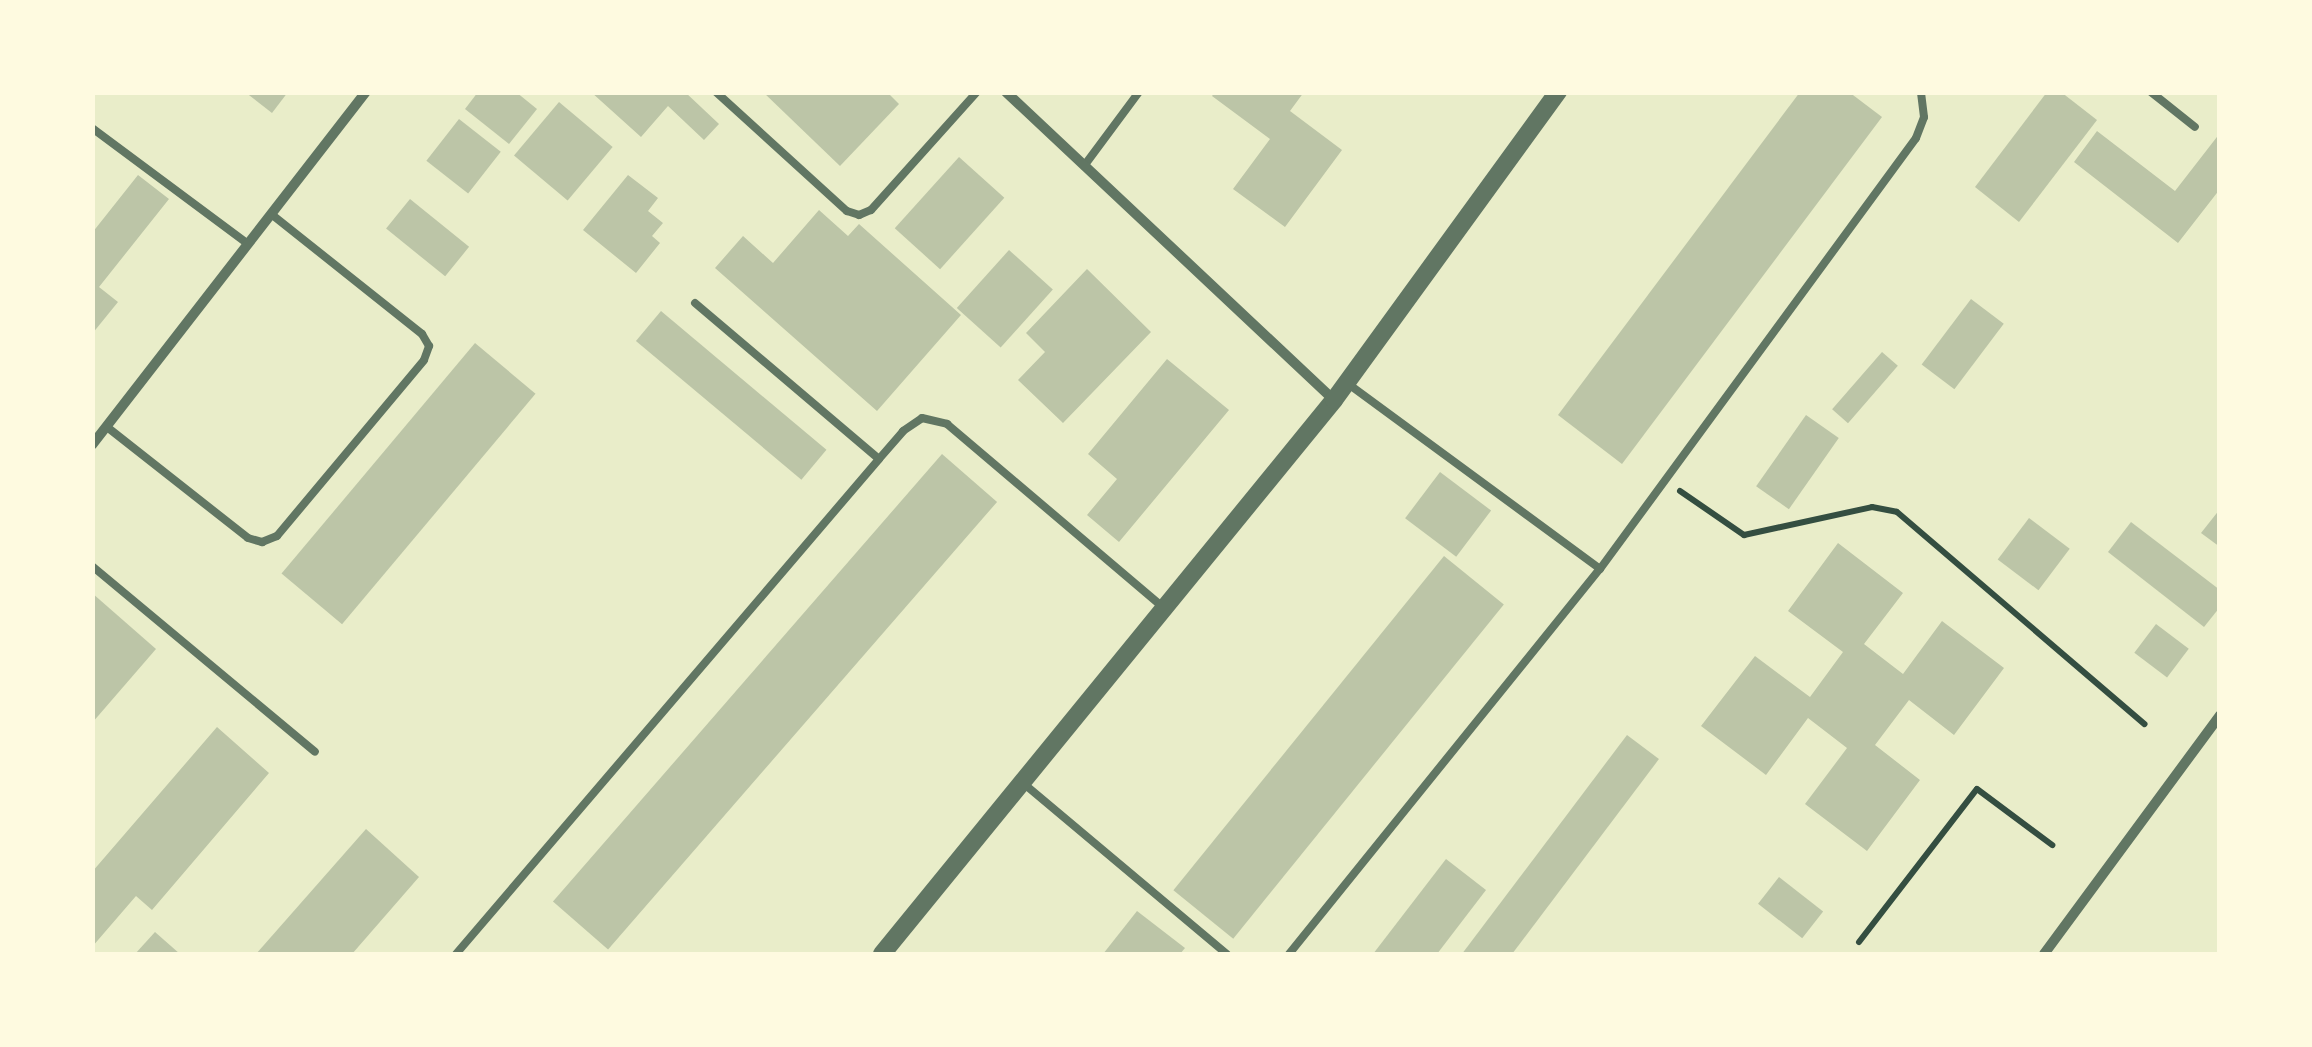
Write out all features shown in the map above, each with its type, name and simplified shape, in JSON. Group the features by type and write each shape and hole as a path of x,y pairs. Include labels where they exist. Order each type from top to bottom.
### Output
{"street":[{"path":"92,445 366,92"},
{"path":"1006,92 1334,400"},
{"path":"882,954 1334,400 1558,92"},
{"path":"2044,954 2220,715"}],"lane":[{"path":"716,92 847,211 858,215 871,210 977,92"},
{"path":"1084,166 1139,92"},
{"path":"1290,954 1600,569 1666,480 1916,138 1924,116 1921,92"},
{"path":"2151,92 2195,127"},
{"path":"92,128 248,244"},
{"path":"107,427 248,538 262,542 277,536 424,360 429,346 422,334 271,214"},
{"path":"695,302 879,459"},
{"path":"1346,383 1600,569"},
{"path":"456,954 903,431 922,418 947,424 1164,609"},
{"path":"92,566 315,752"},
{"path":"1022,783 1227,954"}],"path":[{"path":"1666,480 1744,535 1872,507 1896,512 2144,724"},
{"path":"1859,942 1977,789 2052,845"}],"building":[{"path":"245,92 288,92 272,113"},
{"path":"478,92 516,92 537,109 509,144 465,109"},
{"path":"591,92 685,92 719,124 704,140 668,106 641,137"},
{"path":"763,92 887,92 899,104 840,166"},
{"path":"1215,92 1304,92 1290,111 1342,150 1285,227 1233,189 1270,139 1212,96"},
{"path":"1800,92 1849,92 1882,117 1622,464 1558,415"},
{"path":"2047,92 2061,92 2097,120 2019,222 1975,187"},
{"path":"559,102 613,147 568,201 514,156"},
{"path":"459,119 501,152 468,193 426,161"},
{"path":"2097,131 2175,191 2220,133 2220,189 2178,243 2074,162"},
{"path":"959,157 1004,198 940,269 895,228"},
{"path":"138,175 169,199 99,287 118,302 92,334 92,233"},
{"path":"628,175 658,198 648,211 663,223 652,236 660,243 636,273 583,230"},
{"path":"410,199 469,247 445,276 386,229"},
{"path":"819,210 848,236 859,224 961,315 877,411 715,268 743,236 773,263"},
{"path":"1009,250 1053,289 1001,347 957,308"},
{"path":"1087,269 1151,332 1063,423 1018,380 1045,352 1026,333"},
{"path":"1971,299 2004,324 1954,389 1922,364"},
{"path":"661,311 826,450 801,480 636,341"},
{"path":"475,343 536,394 342,624 282,574"},
{"path":"1882,352 1898,366 1848,423 1832,409"},
{"path":"1167,359 1229,410 1119,542 1087,515 1117,479 1088,454"},
{"path":"1806,415 1839,438 1789,509 1756,486"},
{"path":"942,454 997,502 608,949 553,902"},
{"path":"1440,472 1491,511 1456,557 1405,518"},
{"path":"2220,509 2220,547 2201,533"},
{"path":"2029,518 2070,549 2038,590 1998,560"},
{"path":"2131,522 2220,590 2220,607 2204,627 2108,552"},
{"path":"1838,543 1903,593 1864,644 1903,674 1942,621 2004,668 1954,735 1909,700 1875,745 1920,780 1867,851 1805,804 1847,748 1808,718 1766,775 1701,726 1755,656 1810,697 1843,652 1788,611"},
{"path":"1444,556 1504,604 1233,939 1173,890"},
{"path":"92,593 156,649 92,723"},
{"path":"2156,624 2189,649 2167,677 2134,653"},
{"path":"217,727 269,773 152,910 136,896 92,947 92,872"},
{"path":"1627,735 1659,759 1512,954 1462,954"},
{"path":"366,829 419,877 352,954 256,954"},
{"path":"1446,859 1486,890 1437,954 1373,954"},
{"path":"1779,877 1823,911 1802,938 1758,904"},
{"path":"1137,911 1185,948 1180,954 1103,954"},
{"path":"155,932 180,954 135,954"}]}
